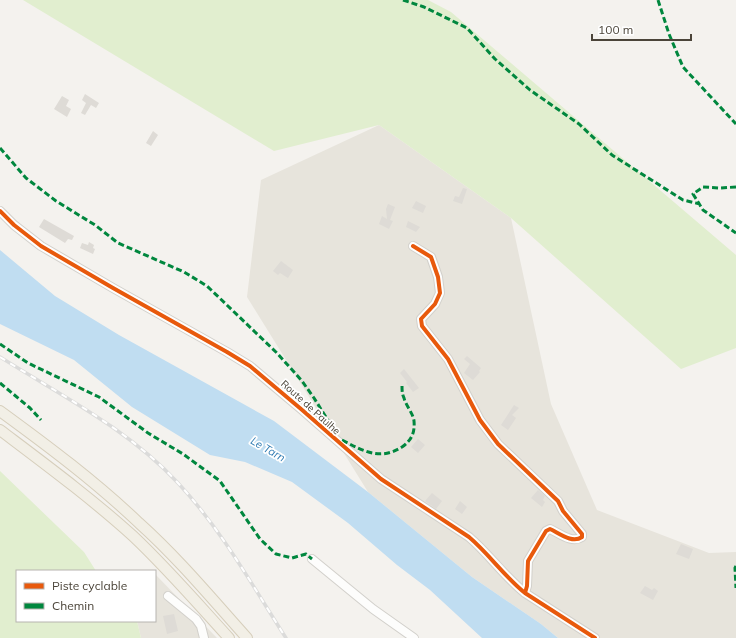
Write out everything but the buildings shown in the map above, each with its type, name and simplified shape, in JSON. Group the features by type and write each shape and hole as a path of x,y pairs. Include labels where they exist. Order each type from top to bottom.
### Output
{"main road":[{"path":"0,411 86,476 140,523 168,551 247,638"},
{"path":"0,431 80,490 134,537 229,638"}],"street":[{"name":"Route de Paulhe","path":"0,211 14,226 41,246 250,366 380,479 469,537 479,545 515,585 595,638"},
{"path":"413,246 431,257 440,288 440,294 435,304 421,319 422,326 448,359 476,414 498,444 558,501 563,511 582,534 582,537 579,539 571,539 550,529 546,531 528,561 527,586 525,593"},
{"path":"312,559 372,609 414,638"},
{"path":"168,596 196,619 201,626 204,638"}],"shaded area":[{"path":"379,125 511,218 551,404 597,510 709,553 736,552 736,638 558,638 541,624 472,577 368,492 247,297 261,180"},
{"path":"156,575 217,638 141,638 137,622 156,622"}],"green space":[{"path":"23,0 428,0 451,12 736,255 736,348 681,369 511,218 379,125 274,151"},
{"path":"0,471 84,552 95,570 16,570 16,622 137,622 141,638 0,638"}],"water":[{"name":"Le Tarn","path":"0,250 55,296 119,335 274,421 368,492 472,577 541,624 558,638 482,638 430,590 397,565 348,523 292,482 245,462 210,455 132,407 74,360 0,324"}],"railway":[{"path":"0,357 94,414 138,446 159,464 194,501 222,538 286,638"}],"marked path":[{"path":"403,0 424,7 467,28 495,59 530,90 579,124 612,155 683,200 700,204"},
{"path":"658,0 669,34 683,67 736,124"},
{"path":"0,148 26,178 56,201 95,225 118,243 184,272 207,286 277,353 302,381 329,422 334,434"},
{"path":"736,187 703,187 693,194 703,210 736,233"},
{"path":"0,344 28,363 99,397 148,433 183,454 220,481 260,539 276,554 292,558 306,554 312,559"},
{"path":"0,383 30,408 41,420"},
{"path":"342,440 364,451 379,454 394,451 408,442 412,436 414,421 403,396 402,386"},
{"path":"736,566 736,588"}],"cycle path":[{"path":"0,211 14,225 41,246 250,366 381,479 469,537 525,593 595,638"},
{"path":"413,246 431,257 438,277 440,293 435,304 421,319 422,326 448,359 480,420 498,444 558,501 563,511 582,534 582,537 578,539 570,539 550,529 546,531 528,561 527,586 525,593"}]}
